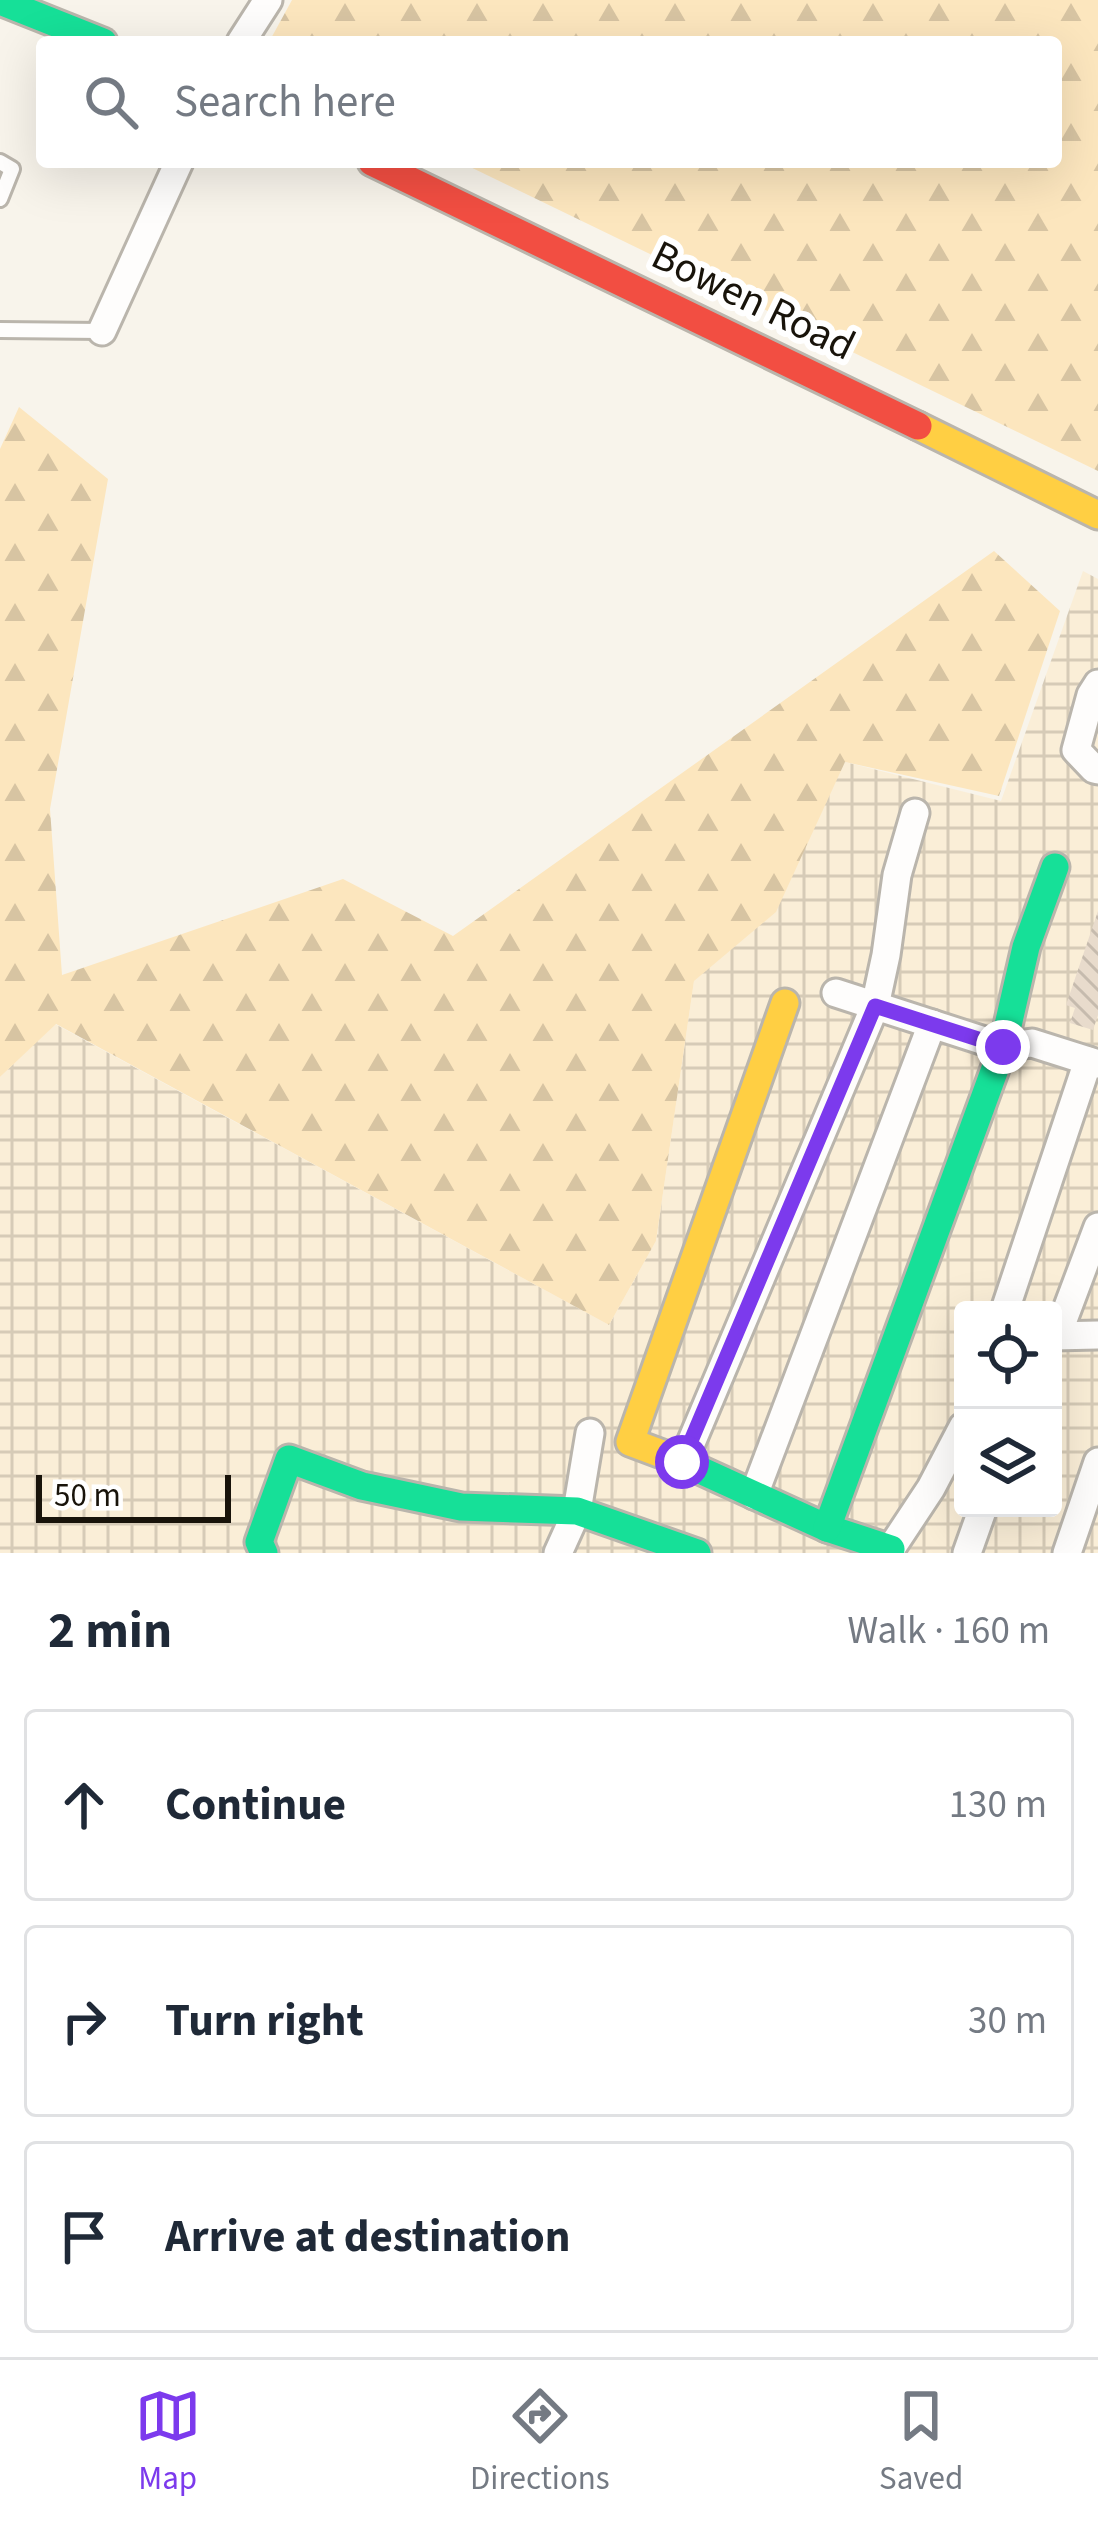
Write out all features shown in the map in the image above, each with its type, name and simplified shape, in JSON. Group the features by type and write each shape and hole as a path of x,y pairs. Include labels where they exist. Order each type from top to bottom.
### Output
{"street":[{"path":"246,36 268,0"},
{"path":"0,1 88,36"},
{"path":"102,331 176,168"},
{"name":"Bowen Road","path":"385,168 1098,515"},
{"path":"1098,684 1090,695 1076,750 1098,770"},
{"path":"682,1462 875,1006 897,875 915,813"},
{"path":"826,1528 1003,1047 1026,947 1055,867"},
{"path":"836,993 1003,1047 1032,1043 1093,1063 1008,1301"},
{"path":"785,1003 630,1442 889,1551 954,1444"},
{"path":"754,1495 932,1024"},
{"path":"1062,1318 1098,1227"},
{"path":"1062,1336 1098,1335"},
{"path":"558,1553 577,1511 590,1433"},
{"path":"264,1553 259,1542 289,1459 362,1486 461,1508 577,1511 688,1552"},
{"path":"1066,1553 1098,1462"},
{"path":"968,1553 980,1517"}],"lane":[{"path":"0,163 12,169 0,199"},
{"path":"0,330 102,331"}],"shaded area":[{"path":"1083,571 1098,579 1098,1553 0,1553 0,1077 55,1024 609,1325 656,1241 694,981 845,762 1001,801"}],"green space":[{"path":"292,0 1098,0 1098,471 472,168 1062,168 1062,36 272,36"},
{"path":"19,407 108,479 50,809 62,975 343,879 453,936 994,551 1060,611 999,796 845,762 776,912 694,981 656,1241 609,1325 56,1024 0,1077 0,449"}],"building":[{"path":"1098,911 1098,1015 1093,1030 1070,1023 1075,1008 1066,1005"}],"traffic: fast":[{"path":"0,1 88,36"},
{"path":"827,1528 1003,1047 1026,947 1055,867"},
{"path":"264,1553 259,1542 289,1459 362,1486 461,1507 577,1511 697,1553"},
{"path":"678,1460 827,1528 891,1549"}],"traffic: slow":[{"path":"918,426 1098,515"},
{"path":"678,1460 630,1442 785,1003"}],"traffic: jam":[{"path":"384,168 918,426"}],"route":[{"path":"682,1462 875,1006 1003,1047"}]}
